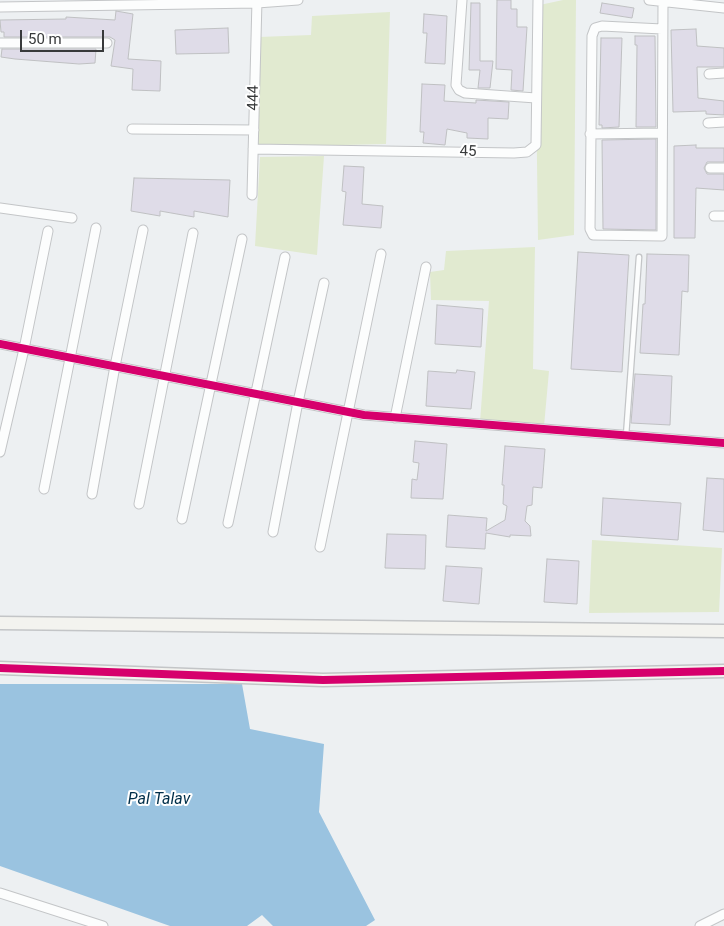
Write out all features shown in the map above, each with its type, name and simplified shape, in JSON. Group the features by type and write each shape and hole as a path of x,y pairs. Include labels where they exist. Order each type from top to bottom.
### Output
{"street":[{"path":"0,7 298,0"},
{"path":"462,0 456,85 459,90 465,93 536,98"},
{"name":"45","path":"253,149 527,152 536,145 538,0"},
{"path":"649,0 719,5"},
{"name":"444","path":"252,195 257,1"},
{"path":"662,1 662,29 662,236 593,235 590,229 592,36 595,28 602,26 662,29"},
{"path":"0,43 107,43"},
{"path":"709,74 724,73"},
{"path":"708,123 724,122"},
{"path":"132,128 254,130"},
{"path":"590,134 662,133"},
{"path":"710,168 724,168"},
{"path":"0,208 72,218"},
{"path":"44,490 72,358 96,228"},
{"path":"92,494 115,366 143,230"},
{"path":"0,452 24,349 48,231"},
{"path":"139,504 193,233"},
{"path":"182,518 242,239"},
{"path":"320,547 381,254"},
{"path":"228,523 285,257"},
{"path":"395,418 426,268"},
{"path":"273,532 298,402 324,284"},
{"path":"0,344 348,412 395,418 724,443"},
{"path":"0,624 724,632"},
{"path":"0,668 323,680 724,671"},
{"path":"0,893 103,926"},
{"path":"700,926 724,914"}],"lane":[{"path":"626,436 639,257"}],"green space":[{"path":"563,0 576,0 574,235 538,240 535,6"},
{"path":"390,12 386,144 256,147 259,37 311,35 312,16"},
{"path":"324,156 317,255 255,246 260,157"},
{"path":"535,247 533,369 549,371 544,426 480,422 489,301 431,300 430,272 444,270 446,251"},
{"path":"592,540 722,548 719,612 589,613"}],"water":[{"name":"Pal Talav","path":"0,684 242,684 250,729 324,744 319,812 375,920 366,926 273,926 262,915 247,926 170,926 0,866"}],"building":[{"path":"497,0 511,0 511,9 517,9 517,27 527,27 523,91 511,90 512,70 496,69"},
{"path":"471,3 480,3 480,61 493,61 490,88 478,88 480,70 469,70"},
{"path":"602,3 634,8 632,18 600,13"},
{"path":"116,11 133,14 128,59 161,61 160,91 132,90 133,69 111,66 115,40 110,37 4,37 4,32 1,32 0,20 66,19 66,17 115,20"},
{"path":"424,14 447,16 445,64 425,63 427,33 423,33"},
{"path":"228,28 229,53 176,54 175,30"},
{"path":"696,29 697,46 724,48 724,67 697,67 698,98 724,101 724,115 706,114 706,111 673,112 671,30"},
{"path":"635,36 655,36 656,127 636,127 637,45 635,45"},
{"path":"601,38 622,38 619,127 602,128 602,125 599,125"},
{"path":"2,49 96,49 95,63 79,64 1,57"},
{"path":"422,84 445,85 444,101 476,103 476,100 509,102 508,119 488,118 488,139 467,138 467,133 447,129 445,145 423,143 424,132 420,132"},
{"path":"656,139 656,230 603,229 602,140"},
{"path":"696,145 696,148 724,148 724,162 707,162 704,168 707,174 724,174 724,190 696,188 695,238 674,238 674,146"},
{"path":"344,166 364,167 362,204 383,206 381,228 343,225 346,192 342,191"},
{"path":"134,178 230,180 228,217 194,211 194,217 160,211 160,216 131,211"},
{"path":"578,252 629,255 622,372 571,369"},
{"path":"647,254 689,255 688,292 682,291 679,355 640,353 643,304 645,304"},
{"path":"437,305 483,309 481,347 435,344"},
{"path":"457,370 475,372 471,409 426,406 428,371 456,373"},
{"path":"635,374 672,376 670,425 631,423"},
{"path":"415,441 447,444 443,499 411,498 412,479 417,480 419,463 413,462"},
{"path":"505,446 545,449 542,488 533,487 532,505 527,506 525,521 530,526 531,536 510,535 510,537 486,533 485,549 446,547 448,515 487,518 486,531 505,520 507,506 503,504 504,485 502,485"},
{"path":"707,478 724,479 724,532 703,530"},
{"path":"603,498 681,503 678,540 601,535"},
{"path":"387,534 426,535 425,569 385,568"},
{"path":"547,559 579,561 577,604 544,602"},
{"path":"446,566 482,568 479,604 443,601"}],"cycle path":[{"path":"0,344 364,415 724,443"},
{"path":"0,668 323,680 724,671"}]}
